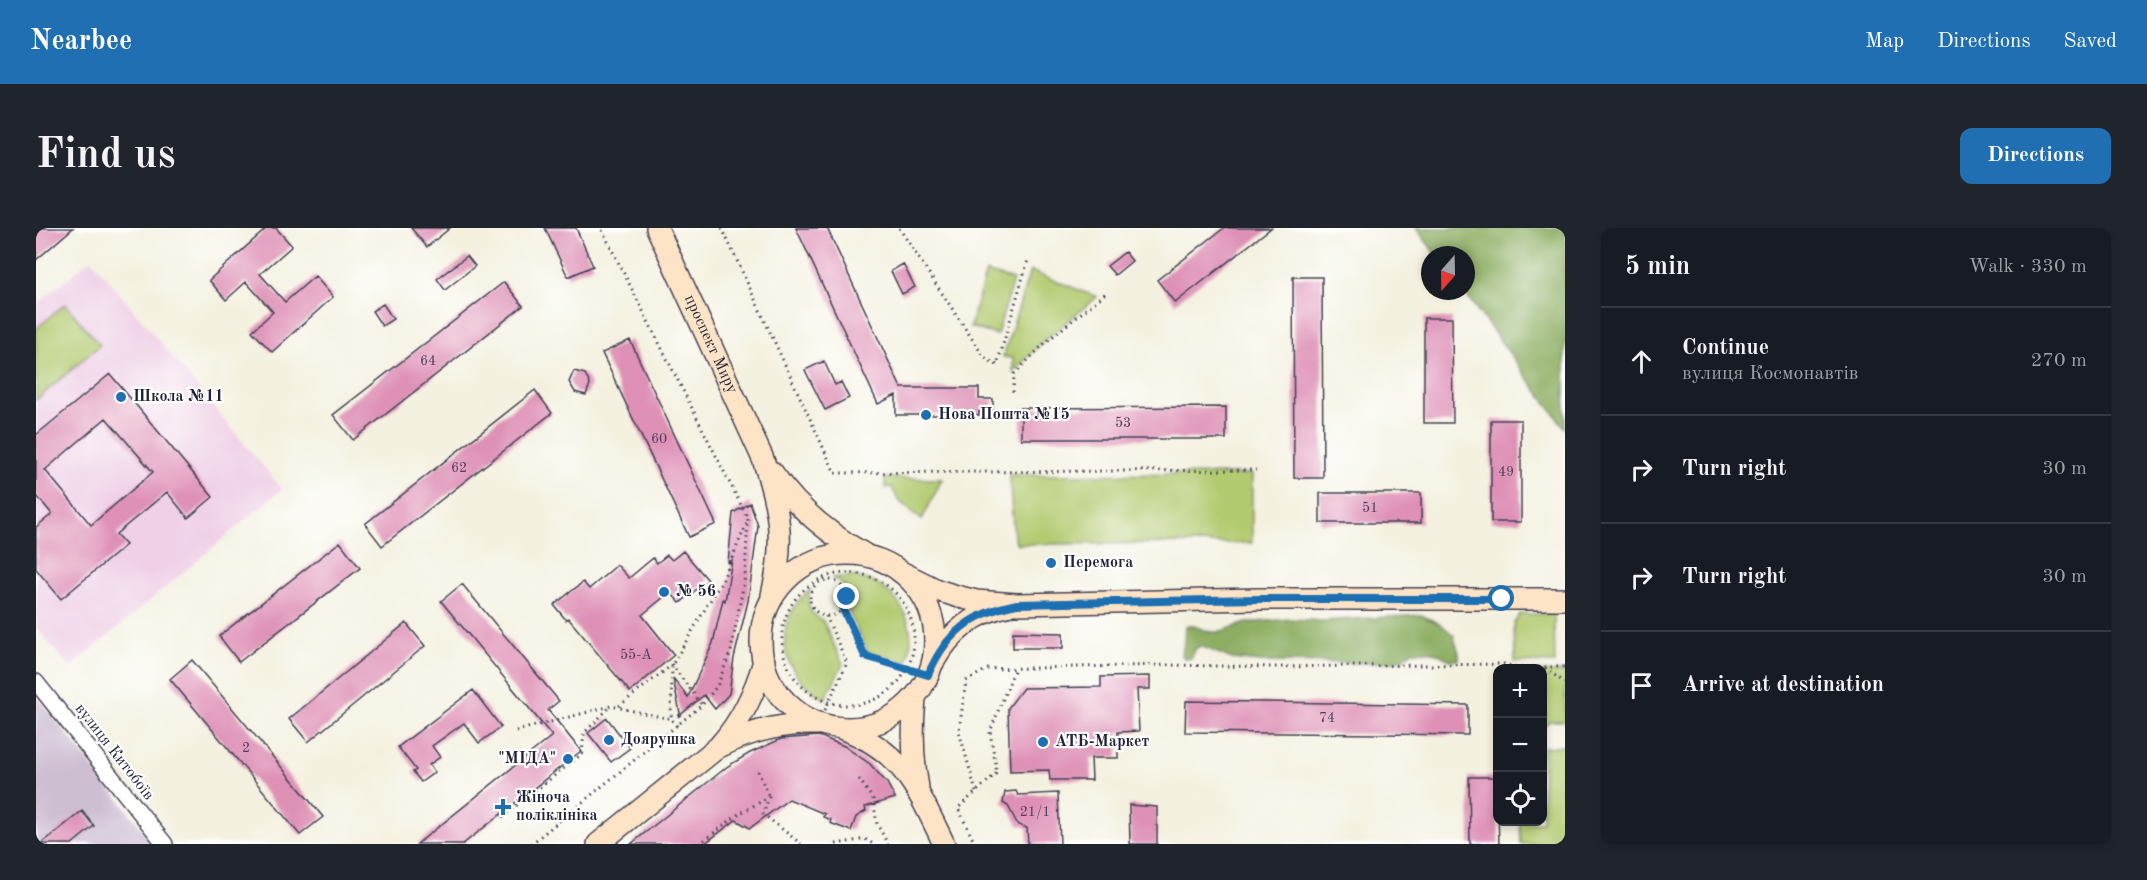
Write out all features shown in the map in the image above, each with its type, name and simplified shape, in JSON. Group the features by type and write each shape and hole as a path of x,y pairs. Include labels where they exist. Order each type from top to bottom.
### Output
{"main road":[{"name":"проспект Миру","path":"657,228 763,459 778,510 781,534 780,558 762,632 764,661"},
{"name":"проспект Миру","path":"763,459 794,500 817,523 843,542 871,558"},
{"path":"769,605 791,576 812,563 835,556 859,555 887,564 937,590 956,596 976,601 1017,604 1257,599 1565,599"},
{"path":"901,572 918,590 930,612 935,637 931,669"},
{"path":"717,748 738,738 770,728 802,724 860,727 880,722 899,712 915,698 950,638 968,623 987,612 1017,604"},
{"path":"764,661 770,680 796,711 827,725 859,735 879,746 896,760 920,796 944,844"},
{"path":"598,844 717,748 734,728 749,703 764,661"},
{"path":"915,698 912,731 914,764 920,796"}],"street":[{"name":"вулиця Китобоїв","path":"36,682 165,844"}],"path":[{"path":"531,844 702,705 717,687 731,651 745,576 748,519 601,228"},
{"path":"722,228 835,473 1256,470"},
{"path":"899,228 984,357 998,365 1028,260"},
{"path":"1013,392 1014,374 1046,342 1107,292"},
{"path":"618,707 672,665 723,579 748,519"},
{"path":"853,573 877,580 897,596 910,618 913,631 912,650 902,677 887,692 869,701 849,705 828,702 810,693 796,680 786,662 782,642 787,613 798,596 813,584 828,577 853,573"},
{"path":"813,584 810,597 815,611 826,616 836,615 843,609 847,597 841,585 828,577"},
{"path":"843,609 865,656 907,668 931,669"},
{"path":"826,616 847,663 828,702 827,725"},
{"path":"976,792 959,730 966,681 987,669 1493,664"},
{"path":"672,665 702,705"},
{"path":"671,719 672,665"},
{"path":"1547,667 1565,667"},
{"path":"975,844 958,808 997,773 990,732 1015,668"},
{"path":"1547,670 1565,683"},
{"path":"516,730 611,706 671,719 677,726"},
{"path":"502,817 582,754 584,733 611,706"},
{"path":"758,771 769,797 763,814 801,844"},
{"path":"859,779 873,799 877,824 888,844"},
{"path":"699,844 739,814 769,797"},
{"path":"836,844 865,839 873,844"}],"shaded area":[{"name":"Школа №11","path":"91,259 282,489 70,668 36,627 36,305"},
{"path":"36,695 154,844 36,844"}],"green space":[{"path":"1416,228 1565,228 1565,428 1470,300 1475,300 1475,246 1429,246"},
{"path":"1030,271 1097,297 1045,340 1013,372 1013,358 1003,357"},
{"path":"986,272 1013,280 997,335 970,327"},
{"path":"65,304 100,345 36,400 36,329"},
{"path":"1252,474 1252,543 1017,544 1014,537 1009,475"},
{"path":"885,478 942,479 922,520 898,500 892,487 885,488"},
{"path":"852,576 880,586 892,595 900,606 907,618 910,632 907,662 868,652 848,610 850,599 848,590 842,583 832,578"},
{"path":"811,589 810,608 823,621 843,664 825,699 798,677 785,648 785,632 789,617 798,602"},
{"path":"1520,614 1554,614 1555,663 1515,662 1514,623"},
{"path":"1421,615 1440,624 1454,635 1459,660 1450,660 1431,651 1412,651 1402,660 1372,663 1260,662 1232,659 1201,646 1196,648 1191,658 1186,659 1182,656 1186,626 1191,625 1210,632 1218,632 1247,623 1290,619 1322,621"},
{"path":"1547,672 1565,672 1565,721 1550,721 1547,724"},
{"path":"1565,746 1565,844 1521,844 1520,826 1547,826 1547,747"}],"building":[{"path":"40,228 73,228 36,260 36,231"},
{"path":"267,228 276,228 292,246 260,274 285,302 315,276 333,297 272,352 252,331 273,312 246,282 226,300 209,280"},
{"path":"411,228 450,228 427,247"},
{"path":"545,228 576,228 593,266 568,277"},
{"path":"796,228 827,228 901,388 979,388 979,399 993,399 993,411 979,412 979,415 896,415 896,395 878,404"},
{"path":"1224,228 1271,228 1175,303 1157,280"},
{"path":"1125,252 1132,261 1115,275 1107,266"},
{"path":"467,256 475,266 445,290 437,279"},
{"path":"903,264 915,287 902,294 891,271"},
{"path":"1293,277 1322,277 1323,478 1294,478"},
{"path":"504,282 523,306 353,440 333,415"},
{"path":"383,304 393,319 382,326 372,311"},
{"path":"1424,318 1452,318 1453,423 1424,423"},
{"path":"630,340 716,524 689,537 602,353"},
{"path":"824,361 835,385 841,382 849,398 825,410 805,370"},
{"path":"574,371 585,374 590,384 586,395 575,392 569,382"},
{"path":"110,374 213,497 188,518 167,492 116,534 126,545 61,599 36,569 36,527 52,514 36,495 36,435","holes":["106,418 153,472 91,525 45,470"]},
{"path":"535,390 552,413 382,546 365,524"},
{"path":"1226,407 1226,439 1021,439 1021,408"},
{"path":"1491,420 1521,420 1521,522 1491,522"},
{"path":"1320,493 1421,493 1421,523 1320,523"},
{"path":"750,503 758,526 748,601 734,658 729,694 715,709 704,695 678,717 680,713 673,678 688,697 713,643 723,599 725,601 732,560 728,563 733,513"},
{"path":"340,542 360,568 239,662 219,636"},
{"path":"683,551 708,580 680,603 670,592 642,615 674,655 630,692 568,618 566,620 554,605 583,582 589,589 617,565 629,578 653,558 657,563 667,555 672,560"},
{"path":"462,584 559,701 548,710 581,751 463,844 417,844 552,736 441,601"},
{"path":"406,623 425,646 308,742 289,719"},
{"path":"1013,632 1063,633 1063,648 1013,648"},
{"path":"192,660 323,817 300,835 170,679"},
{"path":"1150,676 1150,689 1137,689 1139,731 1118,732 1118,758 1091,758 1092,780 1050,780 1049,770 1010,771 1008,708 1023,688 1101,687 1101,677"},
{"path":"473,690 501,727 479,743 464,723 432,746 440,757 429,765 435,772 421,782 413,772 416,770 398,747"},
{"path":"1186,701 1468,705 1468,735 1185,732"},
{"name":"Доярушка","path":"607,718 630,748 611,762 588,733"},
{"path":"819,736 844,746 870,764 887,783 895,798 865,807 866,811 856,817 851,831 830,823 831,820 823,817 825,814 789,799 750,828 736,820 704,844 631,844 728,766 750,753 781,739"},
{"path":"1469,777 1493,777 1493,826 1498,826 1499,844 1470,844"},
{"path":"1016,791 1018,795 1058,793 1060,844 1028,844 1027,828 1018,825 1008,806 1003,803 1005,792"},
{"path":"1129,805 1157,807 1157,844 1130,844"},
{"path":"82,811 94,826 72,844 41,844"}],"place":[{"name":"Школа №11","path":"121,397"},
{"name":"Нова Пошта №15","path":"926,415"},
{"name":"Перемога","path":"1051,563"},
{"name":"№ 56","path":"664,592"},
{"name":"Доярушка","path":"609,740"},
{"name":"АТБ-Маркет","path":"1043,742"},
{"name":"\"МІДА\"","path":"568,759"},
{"name":"Жіноча поліклініка","path":"503,807"}],"route":[{"path":"847,597 843,609 865,656 928,675 940,649 961,628 987,612 1017,604 1257,599 1502,599"}]}
